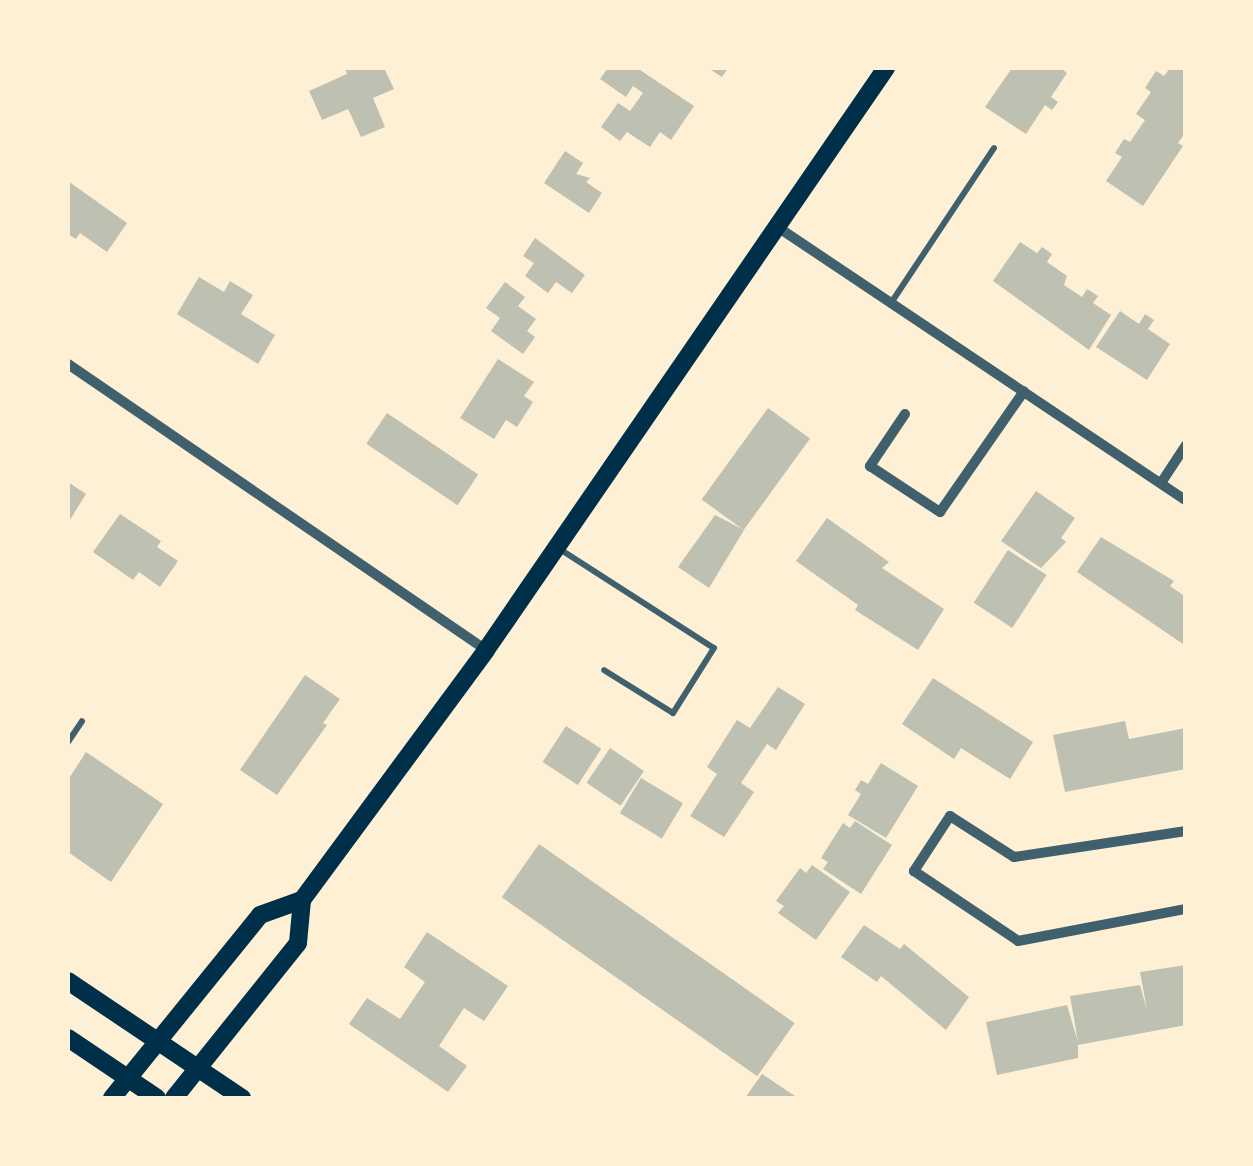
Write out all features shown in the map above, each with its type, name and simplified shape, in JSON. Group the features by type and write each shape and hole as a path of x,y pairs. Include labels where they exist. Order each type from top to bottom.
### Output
{"main road":[{"path":"174,1098 298,943 302,900 486,650 886,68"},
{"path":"112,1098 260,916 302,900"},
{"path":"68,980 242,1098"},
{"path":"68,1038 157,1098"}],"street":[{"path":"779,228 1186,500"},
{"path":"68,364 486,650"},
{"path":"905,414 870,466 940,512 1024,392"},
{"path":"1160,483 1186,445"},
{"path":"1186,831 1014,857 950,816 914,871 1018,941 1186,910"}],"lane":[{"path":"891,302 994,148"},
{"path":"557,547 714,648 672,713 604,670"},
{"path":"68,742 82,721"}],"building":[{"path":"345,68 384,68 394,89 373,98 385,127 361,137 348,109 322,120 309,91 347,74"},
{"path":"608,68 637,68 694,106 671,140 660,132 650,147 627,132 620,141 601,127 618,103 630,111 643,93 633,86 626,97 600,79"},
{"path":"708,68 728,68 722,77"},
{"path":"1012,68 1060,68 1067,73 1051,97 1058,102 1052,110 1045,105 1026,134 985,107"},
{"path":"1170,68 1186,68 1186,132 1178,143 1183,146 1143,206 1106,181 1122,157 1115,153 1124,139 1130,142 1145,120 1136,114 1151,92 1145,88 1156,71 1164,76"},
{"path":"565,151 583,163 576,174 590,178 586,182 602,193 589,213 544,183"},
{"path":"68,181 127,223 107,252 80,233 76,239 68,234"},
{"path":"535,238 585,275 572,293 556,282 548,293 525,276 534,263 523,256"},
{"path":"1020,242 1037,253 1042,247 1052,254 1047,262 1067,276 1064,285 1082,297 1087,289 1098,296 1093,303 1111,315 1089,350 993,281"},
{"path":"199,277 224,292 230,281 253,295 241,314 275,335 258,364 177,314"},
{"path":"505,282 525,297 518,306 536,319 527,331 535,337 523,354 491,331 500,318 486,308"},
{"path":"1120,311 1139,324 1145,314 1154,320 1148,329 1170,344 1147,380 1096,347"},
{"path":"498,359 534,382 524,396 533,402 517,427 506,420 494,439 460,418"},
{"path":"768,408 810,439 744,530 702,499"},
{"path":"387,413 478,475 458,505 366,444"},
{"path":"68,482 86,494 68,523"},
{"path":"1036,491 1075,518 1061,538 1066,542 1041,568 1001,541"},
{"path":"120,514 161,541 157,547 178,561 160,587 139,572 133,580 93,552"},
{"path":"715,515 744,530 709,588 678,567"},
{"path":"827,518 889,562 882,568 944,609 918,650 855,610 858,605 796,561"},
{"path":"1101,537 1174,581 1170,586 1186,597 1183,644 1077,572"},
{"path":"1008,550 1047,575 1012,628 974,603"},
{"path":"305,675 340,699 323,723 327,725 277,795 240,770"},
{"path":"933,678 1033,742 1010,779 961,748 954,759 902,724"},
{"path":"778,687 805,704 776,750 767,744 741,783 754,792 724,837 690,816 717,774 707,767 737,720 750,728"},
{"path":"1125,721 1129,739 1186,728 1186,769 1065,792 1053,735"},
{"path":"566,726 601,749 578,785 543,762"},
{"path":"610,748 644,771 621,806 587,783"},
{"path":"86,752 163,804 111,882 68,852 68,780"},
{"path":"881,763 918,786 886,838 848,815 861,794 855,790 861,780 868,784"},
{"path":"641,778 683,803 662,838 620,813"},
{"path":"855,821 892,845 861,894 823,869 828,862 821,858 843,823 850,828"},
{"path":"539,844 795,1023 757,1076 502,897"},
{"path":"812,865 850,892 816,940 778,913 784,906 776,901 800,868 806,873"},
{"path":"864,925 900,949 904,944 969,997 946,1030 881,976 877,982 841,957"},
{"path":"427,932 508,986 484,1021 464,1008 439,1046 467,1066 448,1092 349,1024 367,998 400,1019 425,982 404,967"},
{"path":"1186,965 1186,1025 1078,1045 1078,1058 997,1075 986,1022 1067,1005 1078,1042 1070,996 1140,985 1147,1010 1140,972"},
{"path":"762,1074 798,1098 745,1098"}]}
